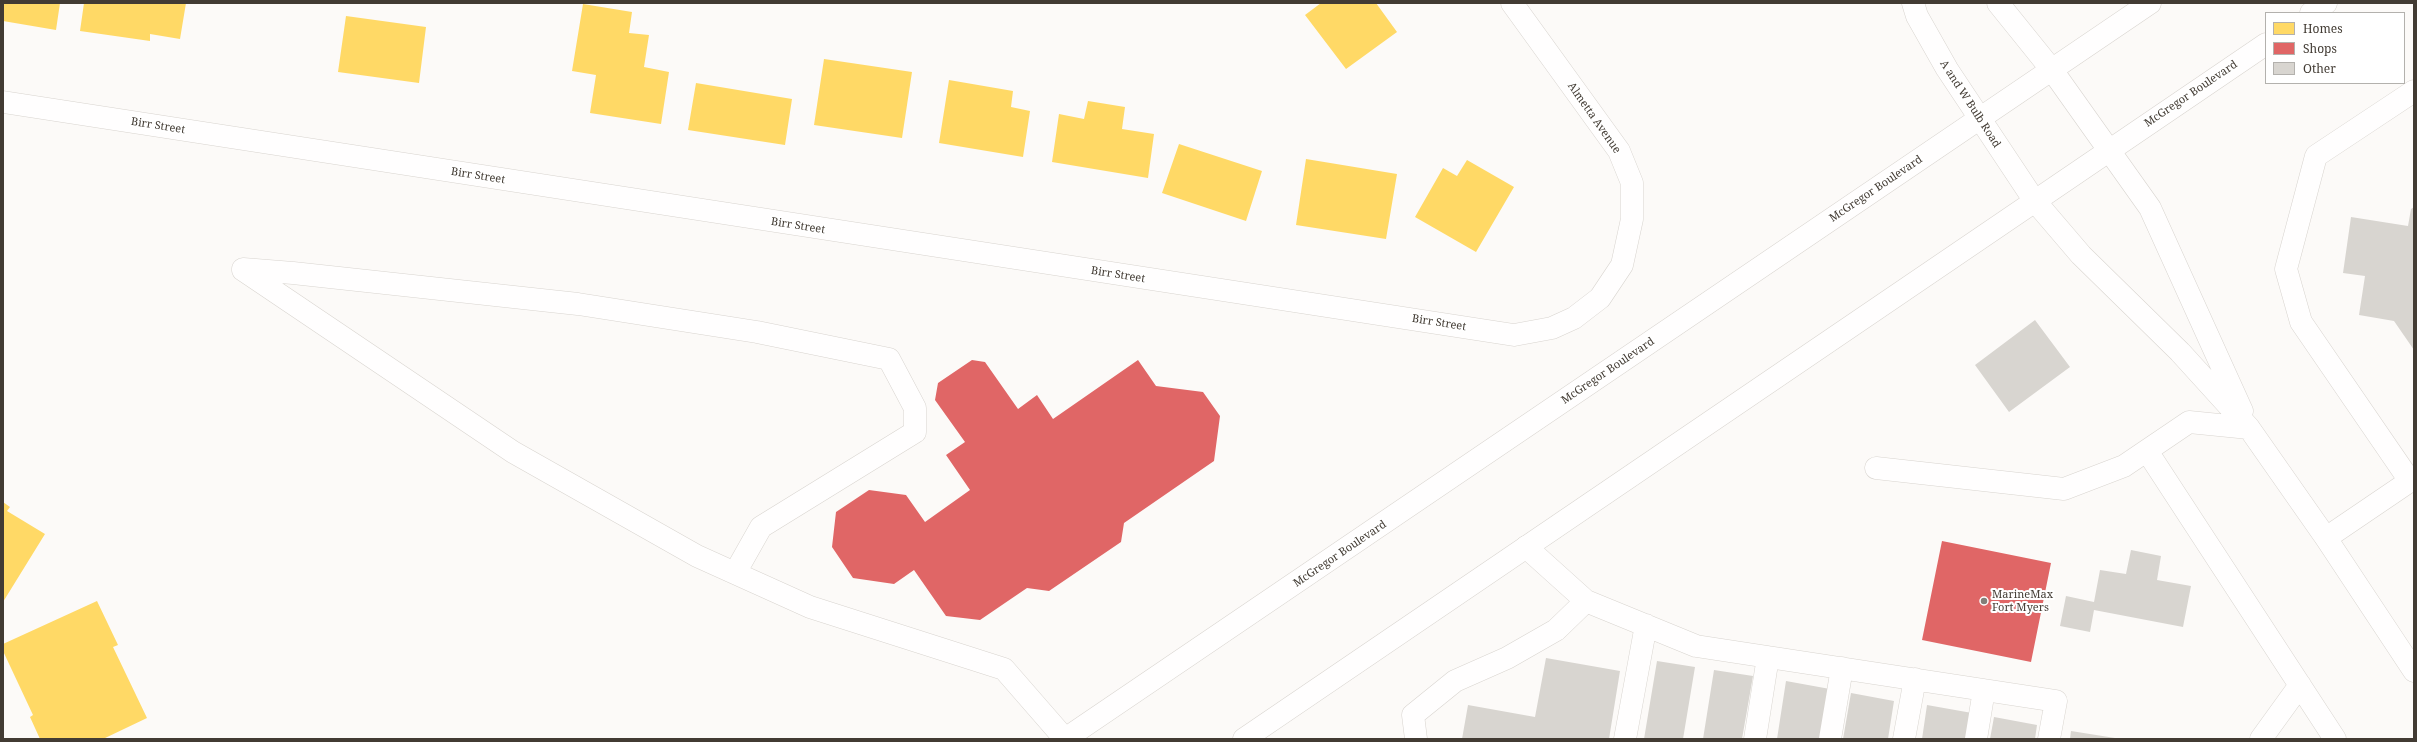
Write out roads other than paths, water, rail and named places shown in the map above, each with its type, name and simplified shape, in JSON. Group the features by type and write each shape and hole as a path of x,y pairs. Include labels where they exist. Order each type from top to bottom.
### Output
{"main road":[{"name":"Almetta Avenue","path":"1512,3 1619,151 1632,183 1632,219 1622,265 1600,298 1588,307"},
{"name":"A and W Bulb Road","path":"1913,3 1917,16 1947,69 2034,200 2081,256 2180,352 2249,428"},
{"path":"1998,3 2052,70 2110,149 2150,208 2249,428 2326,538 2414,671"},
{"name":"McGregor Boulevard","path":"1065,739 2150,3"},
{"path":"2313,12 2326,3"},
{"name":"McGregor Boulevard","path":"1244,739 2034,200 2265,45"},
{"path":"2326,538 2410,481 2301,322 2286,269 2316,156 2414,91"},
{"name":"Birr Street","path":"3,102 1514,335 1552,328 1574,318 1588,307"},
{"path":"735,573 761,527 915,432 915,408 889,359 757,332 578,304 293,273 242,269 513,452 697,556 810,607 1004,669 1065,739"},
{"path":"1876,468 2064,489 2124,466 2189,422 2249,428"},
{"path":"2147,450 2335,739"},
{"path":"1526,547 1586,600 1696,646 2056,701 2049,739"},
{"path":"1416,739 1413,715 1455,681 1508,658 1556,630 1586,600"},
{"path":"1625,739 1646,625"},
{"path":"1755,739 1768,657"},
{"path":"1830,739 1842,668"},
{"path":"1904,739 1915,680"},
{"path":"2261,739 2300,686"},
{"path":"1976,739 1984,690"}],"place":[{"name":"MarineMax Fort Myers","path":"1984,601"}]}
